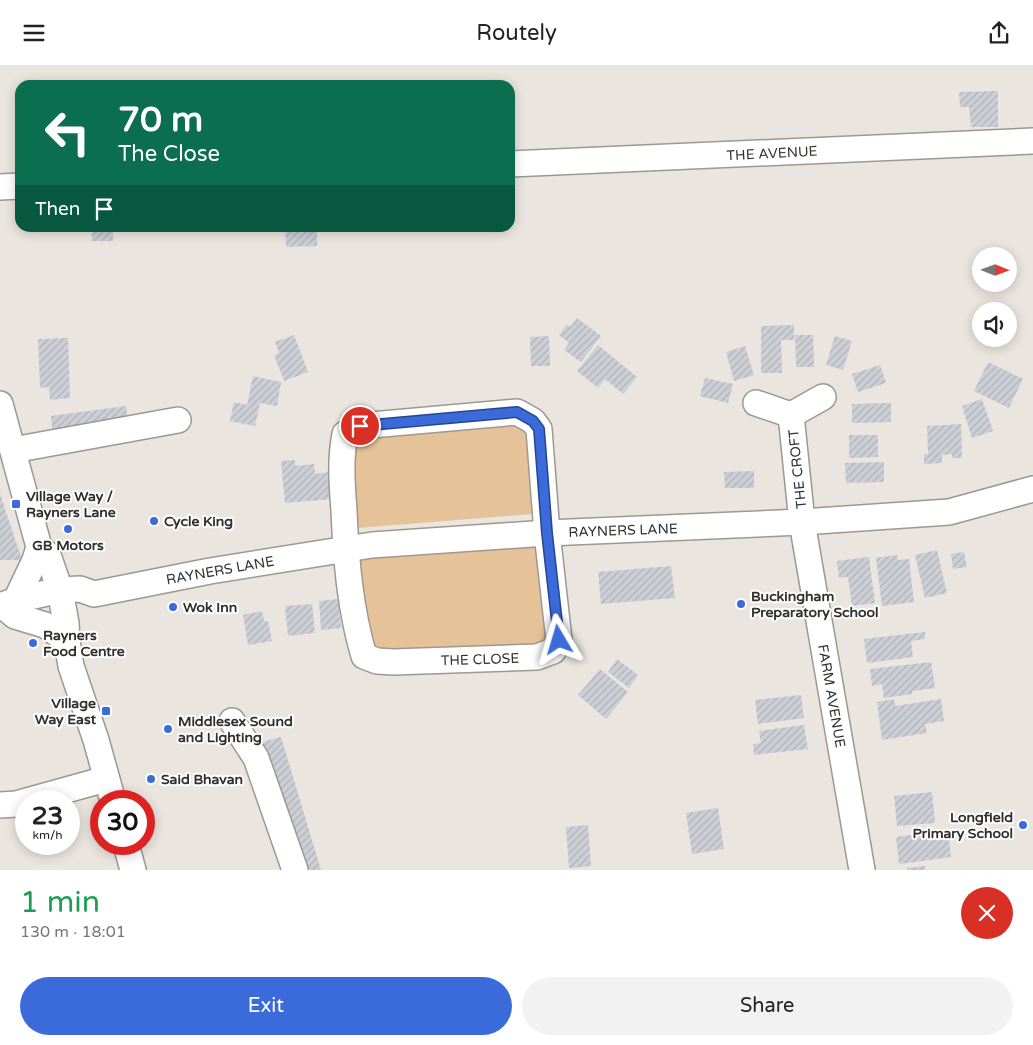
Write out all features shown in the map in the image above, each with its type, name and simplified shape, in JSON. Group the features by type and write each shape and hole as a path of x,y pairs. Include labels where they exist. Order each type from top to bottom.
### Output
{"street":[{"name":"THE AVENUE","path":"515,165 1033,141"},
{"path":"0,187 15,186"},
{"name":"THE CROFT","path":"756,403 791,415 823,397"},
{"path":"0,404 10,459 39,547 48,555 60,590 71,666 110,790"},
{"name":"THE CLOSE","path":"517,412 533,421 539,429 547,533 559,640 553,651 537,657 393,662 377,661 364,656 358,634 345,548 341,455 345,434 360,426 517,412"},
{"name":"THE CROFT","path":"791,415 802,522"},
{"path":"10,459 178,420"},
{"name":"RAYNERS LANE","path":"6,604 60,590 80,589 94,594 210,571 345,548 547,533 802,522 949,512 1033,489"},
{"name":"FARM AVENUE","path":"802,522 862,870"},
{"path":"39,547 35,560 6,604 15,616 66,632"},
{"path":"66,632 94,594"},
{"path":"232,721 256,758 295,870"},
{"path":"0,805 90,793"},
{"path":"129,855 134,870"}],"shaded area":[{"path":"533,421 545,513 345,529 345,434"},
{"path":"548,542 553,651 377,661 346,558"}],"building":[{"path":"998,91 998,127 971,127 969,107 960,107 959,92"},
{"path":"92,232 113,232 113,241 92,241"},
{"path":"285,232 317,232 317,246 286,247"},
{"path":"577,318 601,336 581,362 564,350 569,343 559,335 567,324 570,327"},
{"path":"794,325 794,340 781,340 782,373 761,373 761,326"},
{"path":"294,335 308,372 284,381 274,355 279,353 275,342"},
{"path":"795,335 813,335 814,367 796,367"},
{"path":"549,336 550,366 531,366 530,337"},
{"path":"835,336 852,341 843,370 826,365"},
{"path":"68,338 70,398 50,400 49,387 40,388 38,339"},
{"path":"598,345 637,377 623,394 605,379 598,388 577,371"},
{"path":"745,346 754,375 734,381 726,352"},
{"path":"988,362 1023,379 1009,408 974,391"},
{"path":"880,365 886,383 858,392 852,374"},
{"path":"253,376 281,382 277,406 260,403 255,426 230,421 234,402 247,405"},
{"path":"705,378 733,384 728,403 700,396"},
{"path":"982,399 993,431 972,438 962,406"},
{"path":"891,403 891,422 852,423 852,404"},
{"path":"126,406 129,427 53,437 51,416"},
{"path":"961,424 962,458 952,458 952,454 942,455 942,463 924,464 924,454 928,454 927,426"},
{"path":"849,435 878,435 878,457 849,458"},
{"path":"295,460 295,466 314,464 315,474 329,472 332,499 285,503 281,461"},
{"path":"884,462 884,482 846,483 845,463"},
{"path":"754,471 754,488 725,488 724,472"},
{"path":"0,494 22,560 0,560"},
{"path":"937,550 947,593 925,598 915,555"},
{"path":"964,552 967,567 953,569 951,554"},
{"path":"897,555 898,560 909,559 914,602 882,606 876,558"},
{"path":"869,557 875,603 852,606 848,577 839,578 837,561"},
{"path":"671,566 675,598 601,604 598,572"},
{"path":"338,599 341,628 321,630 319,601"},
{"path":"312,604 315,633 288,636 285,606"},
{"path":"262,611 264,621 268,621 272,641 248,645 243,615"},
{"path":"925,632 925,639 911,641 913,657 867,663 864,639"},
{"path":"617,659 638,675 629,688 608,672"},
{"path":"931,662 935,688 884,698 882,684 872,686 870,669"},
{"path":"600,669 628,692 606,719 578,695"},
{"path":"801,695 804,718 758,724 755,700"},
{"path":"894,699 895,706 941,699 944,721 925,724 927,733 882,740 877,702"},
{"path":"804,725 808,749 754,755 753,744 761,743 759,731"},
{"path":"281,737 321,870 302,870 262,742"},
{"path":"932,792 935,823 897,826 894,796"},
{"path":"718,808 724,849 692,854 686,813"},
{"path":"588,825 591,866 569,868 566,827"},
{"path":"948,830 951,857 899,864 896,837"},
{"path":"925,866 926,870 907,870 907,868"}],"place":[{"name":"Village Way / Rayners Lane","path":"16,504"},
{"name":"Cycle King","path":"154,521"},
{"name":"GB Motors","path":"68,529"},
{"name":"Buckingham Preparatory School","path":"741,604"},
{"name":"Wok Inn","path":"173,607"},
{"name":"Rayners Food Centre","path":"33,643"},
{"name":"Village Way East","path":"106,711"},
{"name":"Middlesex Sound and Lighting","path":"168,729"},
{"name":"Said Bhavan","path":"151,779"},
{"name":"Longfield Primary School","path":"1023,825"}],"route":[{"path":"360,426 517,412 533,421 539,429 547,533 559,640"}]}
